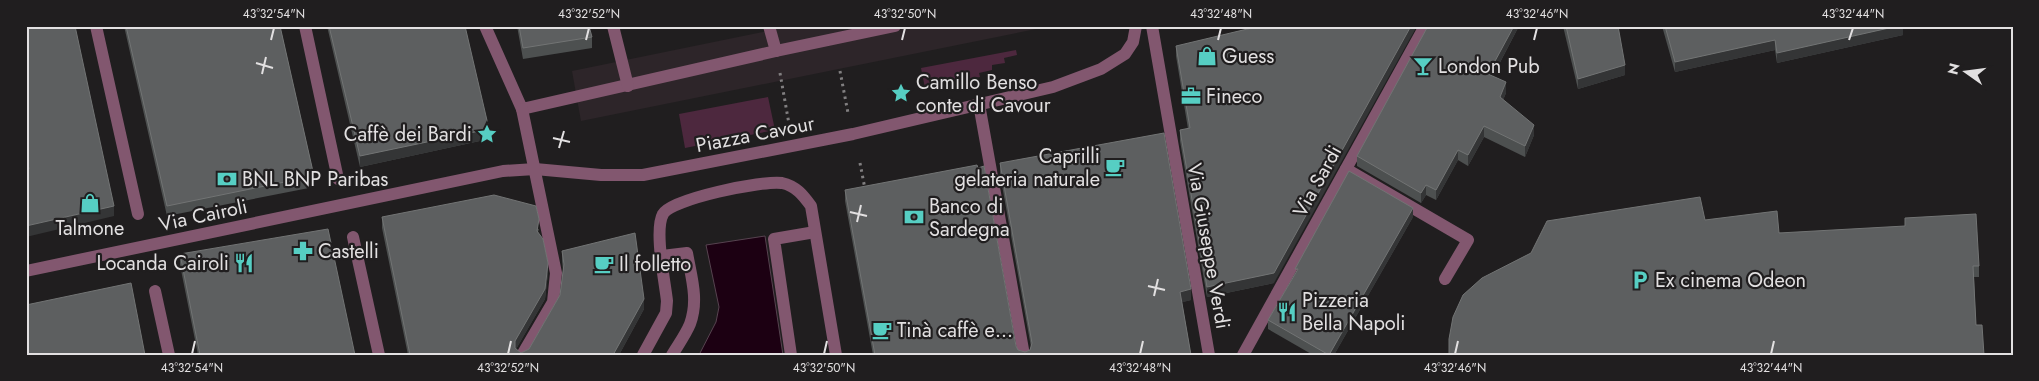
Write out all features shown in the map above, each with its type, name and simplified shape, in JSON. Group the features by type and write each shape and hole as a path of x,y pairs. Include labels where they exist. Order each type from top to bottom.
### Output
{"street":[{"path":"96,26 138,214"},
{"path":"305,26 338,179"},
{"path":"485,26 522,109 556,273 553,302 522,355"},
{"path":"613,26 628,86"},
{"path":"769,26 776,50"},
{"path":"522,109 628,86 776,50 895,26"},
{"name":"Piazza Cavour","path":"535,169 601,175 643,175 793,146 1053,87 1101,69 1125,54 1133,42 1136,26"},
{"name":"Via Giuseppe Verdi","path":"1152,26 1209,355"},
{"name":"Via Sardi","path":"1243,355 1425,26"},
{"path":"979,104 1024,355"},
{"name":"Via Cairoli","path":"26,271 503,171 535,169"},
{"path":"1346,169 1468,240 1445,279"},
{"path":"643,355 666,313 667,301 659,226 664,212 672,206 694,198 767,183 781,183 794,187 811,206 836,355"},
{"path":"791,355 774,240 815,232"},
{"path":"353,237 379,355"},
{"path":"662,256 687,253 694,293 690,325 672,355"},
{"path":"155,291 169,355"}],"path":[{"path":"776,50 793,146"},
{"path":"840,72 848,113"},
{"path":"860,163 866,191"}],"shaded area":[{"path":"792,26 1051,26 581,121 572,71"},
{"path":"1016,50 1017,55 1004,58 1005,63 992,65 992,70 979,73 980,77 925,88 921,68"},
{"path":"768,97 775,130 685,148 679,114"},
{"path":"765,236 783,355 699,355 716,322 719,307 706,245"}],"building":[{"path":"26,26 75,26 114,206 26,226 26,170 29,169 26,155"},
{"path":"126,26 280,26 314,176 167,206"},
{"path":"329,26 465,26 489,129 360,156"},
{"path":"519,26 589,26 592,37 523,48"},
{"path":"1260,26 1411,26 1274,273 1207,287 1180,130 1190,128 1176,46"},
{"path":"1428,26 1514,26 1488,74 1506,82 1500,97 1534,125 1525,146 1484,126 1468,155 1458,150 1436,190 1426,185 1421,193 1357,156"},
{"path":"1566,26 1618,26 1625,65 1578,79"},
{"path":"1665,26 1898,26 1777,53 1775,40 1675,62"},
{"path":"1164,133 1191,289 1180,292 1191,355 875,355 845,190 977,165 978,168 984,166 1016,346 1018,350 1025,352 1030,350 1032,343 1000,163"},
{"path":"1349,171 1413,208 1329,355 1268,320 1298,269 1295,269"},
{"path":"494,195 536,206 539,219 537,231 543,239 548,263 545,289 515,341 515,348 521,353 529,349 560,295 564,264 562,251 635,233 644,299 613,355 410,355 382,217"},
{"path":"1700,197 1705,220 1777,211 1779,233 1905,226 1905,218 1976,214 1979,266 1973,266 1976,325 1982,325 1984,355 1449,355 1449,339 1453,317 1463,295 1482,278 1531,253 1547,221"},
{"path":"328,229 355,355 200,355 180,254"},
{"path":"131,283 145,355 26,355 26,305"}],"place":[{"name":"Guess","path":"1207,56"},
{"name":"London Pub","path":"1423,66"},
{"name":"Camillo Benso conte di Cavour","path":"901,93"},
{"name":"Fineco","path":"1191,96"},
{"name":"Caffè dei Bardi","path":"487,134"},
{"name":"Caprilli gelateria naturale","path":"1115,167"},
{"name":"BNL BNP Paribas","path":"227,179"},
{"name":"Talmone","path":"90,203"},
{"name":"Banco di Sardegna","path":"914,217"},
{"name":"Castelli","path":"303,251"},
{"name":"Locanda Cairoli","path":"244,263"},
{"name":"Il folletto","path":"604,264"},
{"name":"Ex cinema Odeon","path":"1640,280"},
{"name":"Pizzeria Bella Napoli","path":"1287,312"},
{"name":"Tinà caffè e…","path":"882,330"}]}
